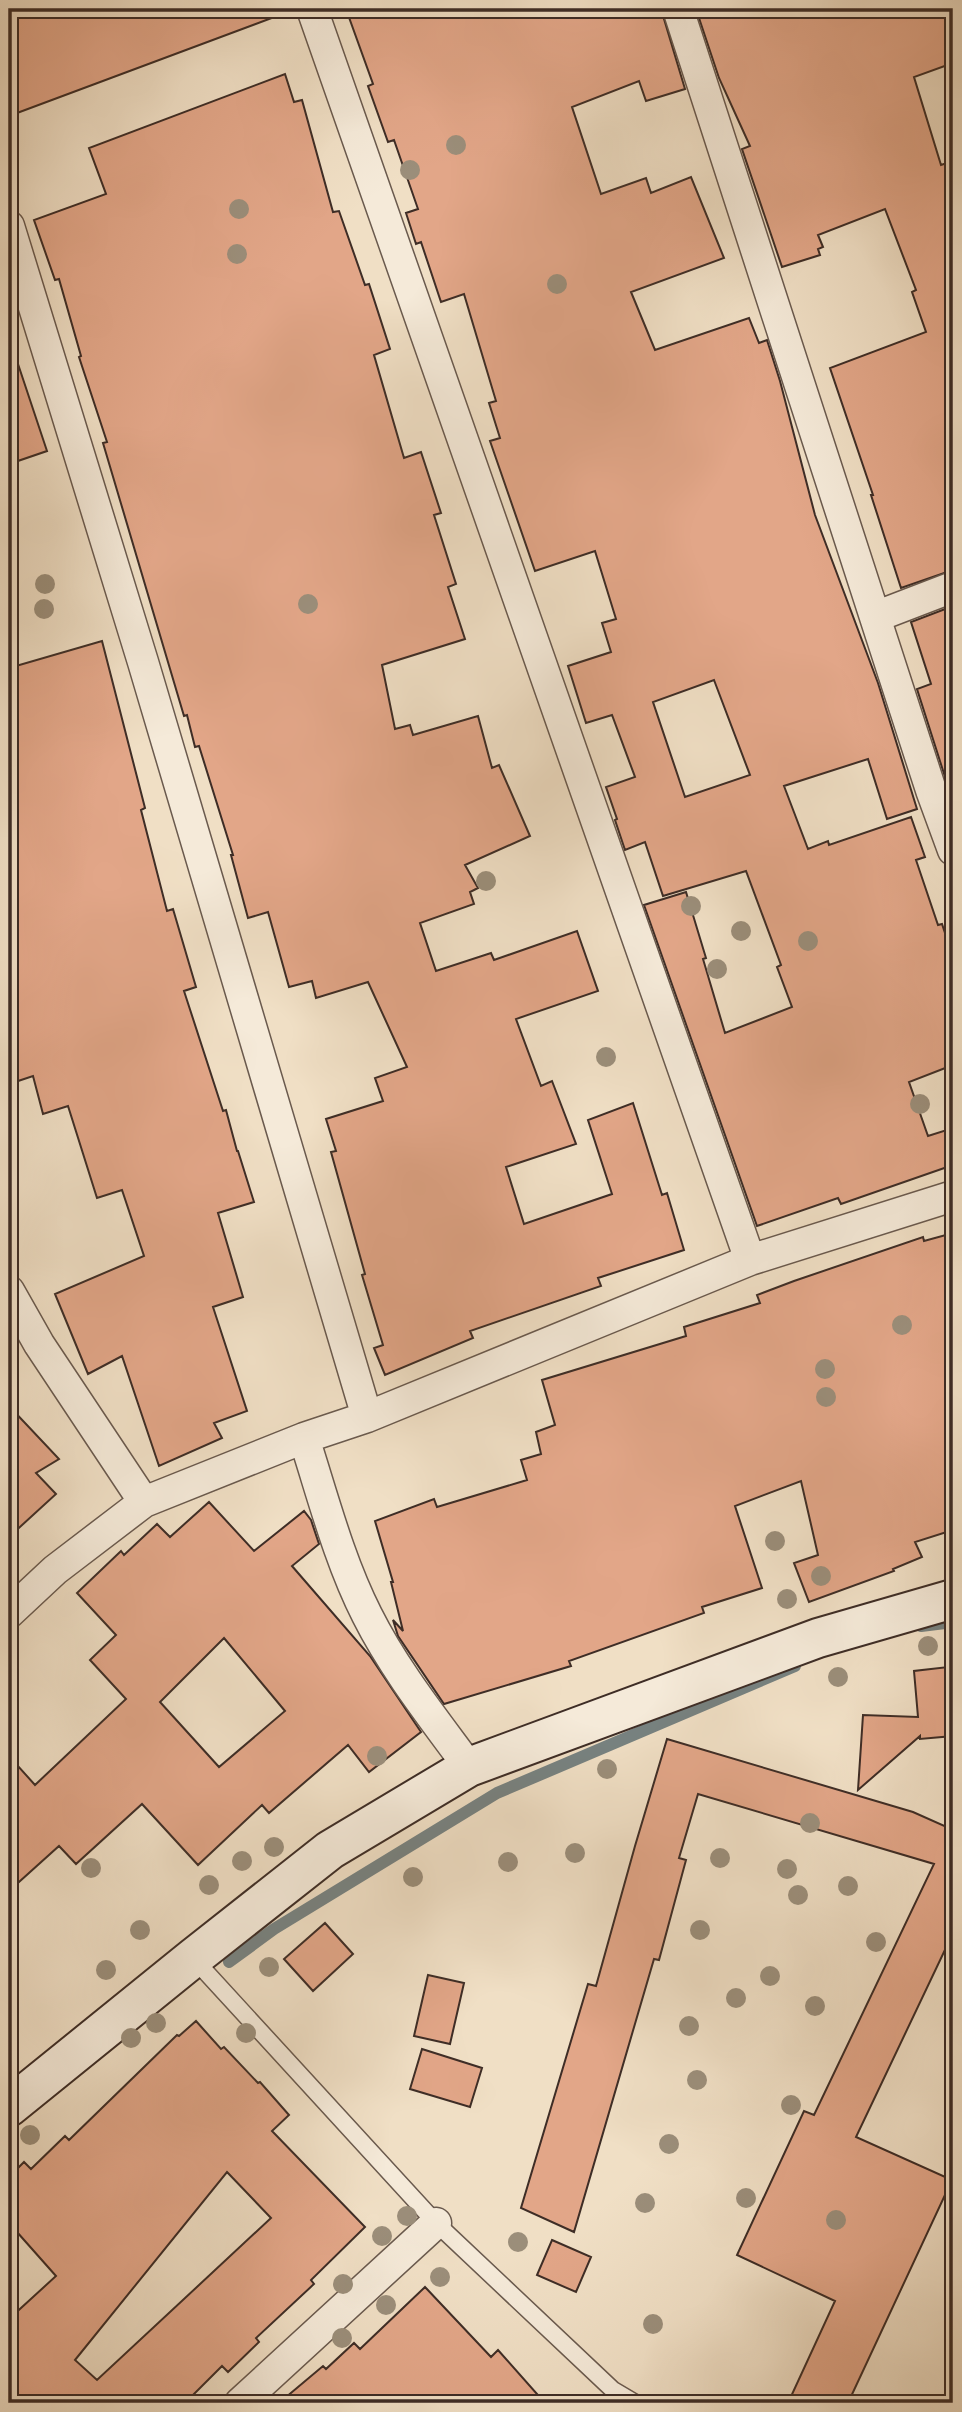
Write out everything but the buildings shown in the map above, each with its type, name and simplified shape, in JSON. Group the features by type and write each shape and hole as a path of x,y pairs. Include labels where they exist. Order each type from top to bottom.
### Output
{"street":[{"path":"312,9 750,1259"},
{"path":"678,9 931,790 953,850"},
{"path":"9,226 143,662 367,1417"},
{"path":"875,617 953,587"},
{"path":"9,1613 55,1570 144,1502 304,1438 367,1417 750,1259 953,1196"},
{"path":"9,1291 39,1344 144,1502"},
{"path":"304,1438 340,1549 367,1615 411,1686 469,1767"},
{"path":"9,2107 330,1850 469,1767 818,1638 953,1599"},
{"path":"240,2403 436,2222"}],"lane":[{"path":"193,1958 436,2222 613,2390 635,2403"}],"waterway":[{"path":"921,1626 953,1622"},
{"path":"229,1962 274,1929 497,1793 795,1666"}]}
